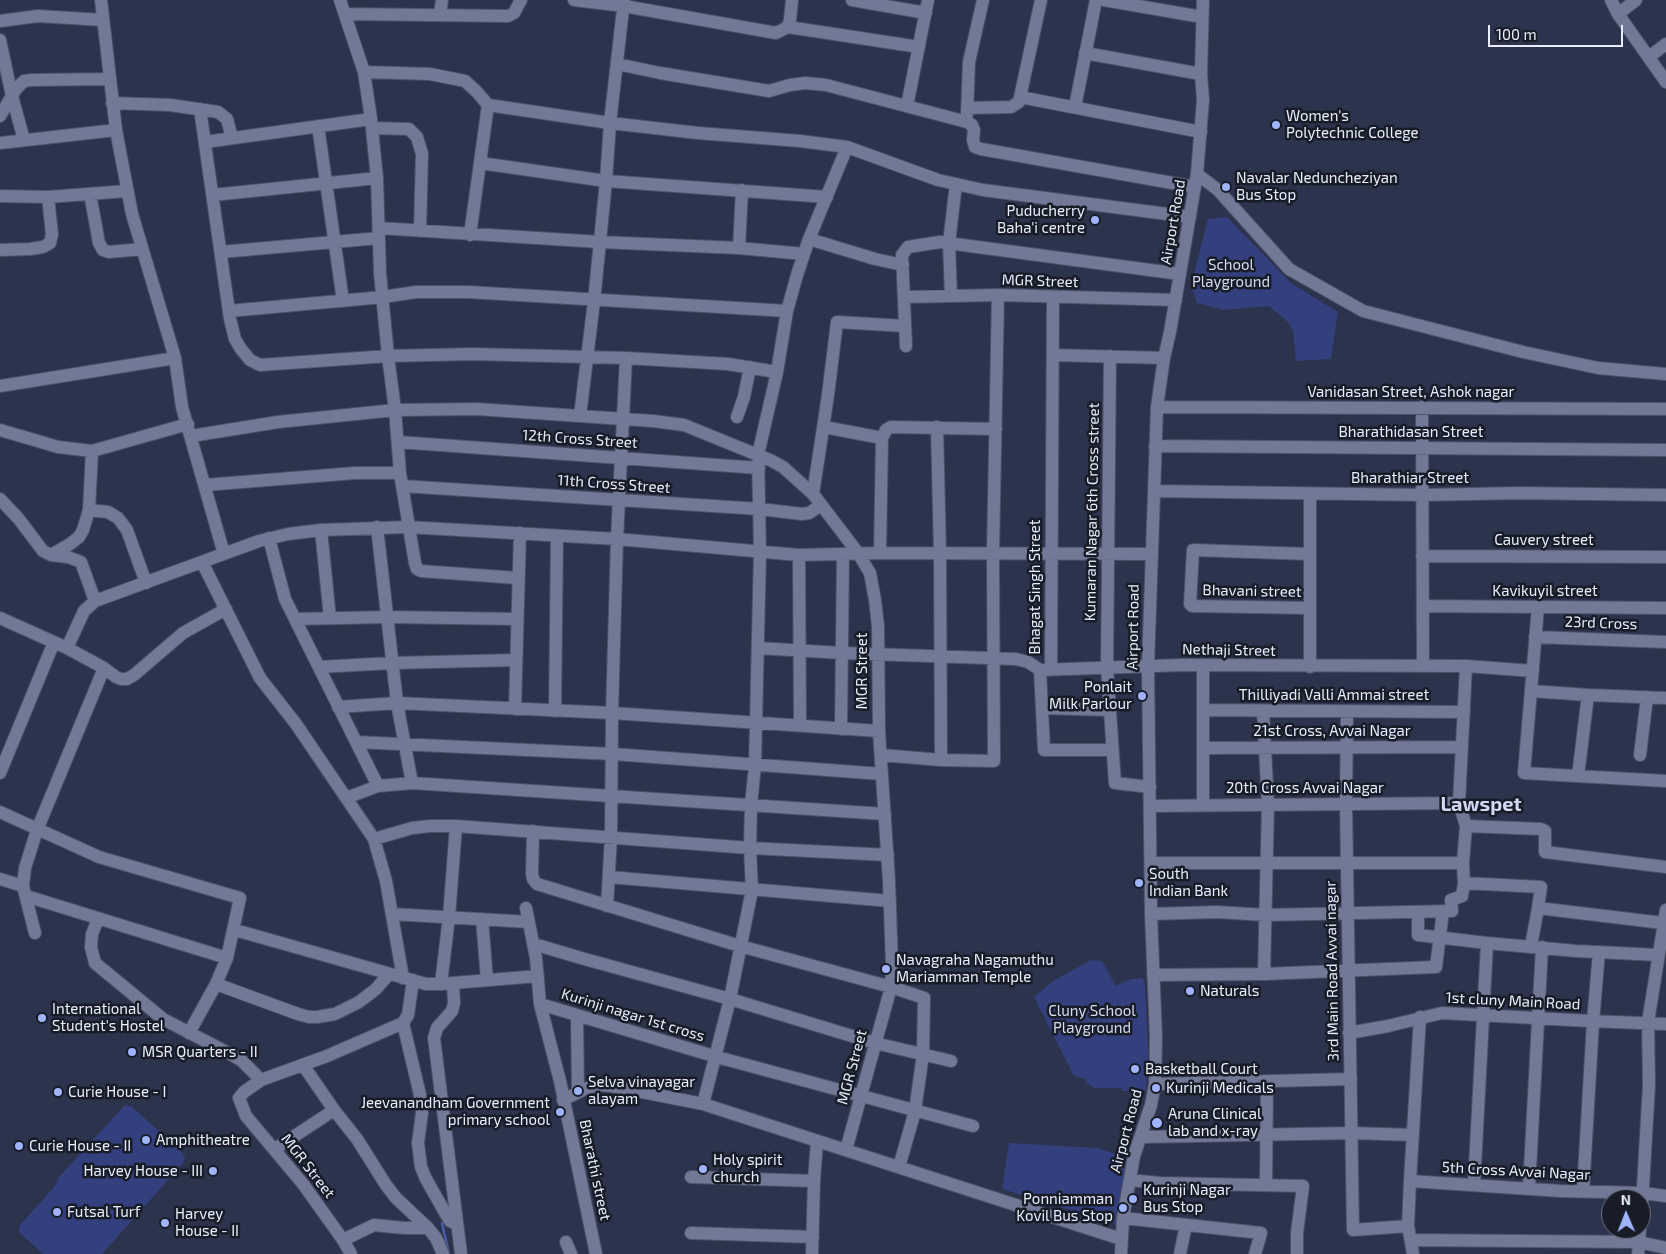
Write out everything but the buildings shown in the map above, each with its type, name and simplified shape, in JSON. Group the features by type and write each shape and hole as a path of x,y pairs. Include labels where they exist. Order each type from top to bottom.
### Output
{"street":[{"path":"101,0 112,103 127,191 142,249 175,358 182,407 224,554"},
{"path":"340,0 364,72 372,123 380,273 388,356 400,472 408,527 417,569 428,572 518,578"},
{"path":"440,14 442,0"},
{"path":"345,14 508,16 514,13 521,0"},
{"path":"574,0 624,3 770,33 776,33 788,27 919,47"},
{"path":"788,27 792,0"},
{"path":"852,0 927,6 907,106"},
{"path":"967,122 969,62 983,0"},
{"path":"967,108 1011,108 1019,102 1041,0"},
{"path":"1075,107 1096,0"},
{"path":"1104,0 1202,17"},
{"name":"Airport Road","path":"1121,1254 1123,1218 1134,1156 1151,1105 1155,1084 1156,1037 1151,914 1148,666 1155,446 1157,407 1164,358 1176,300 1197,174 1203,100 1201,74 1203,0"},
{"path":"1611,0 1618,14 1666,82"},
{"path":"1618,14 1636,0"},
{"path":"580,416 594,301 610,123 624,3"},
{"path":"0,21 38,16 103,20"},
{"path":"0,40 24,140"},
{"path":"1649,57 1666,44"},
{"path":"1085,53 1201,74"},
{"path":"617,64 769,91 805,83 826,85 967,122 972,125 974,130 973,140 975,147 981,149 1195,187"},
{"path":"364,72 430,74 464,81 488,104 610,123 847,147 938,180 983,190 1190,217"},
{"path":"0,116 20,84 32,80 109,79"},
{"path":"1020,97 1201,132"},
{"path":"112,103 143,103 218,112 227,119 232,138"},
{"path":"470,235 488,104"},
{"path":"200,109 229,311 235,339 250,360 260,365 388,356 473,354 588,356 728,364 776,372"},
{"path":"206,142 318,126 372,123 410,129 417,137 422,154 420,231"},
{"path":"318,126 343,301"},
{"path":"0,143 116,130"},
{"path":"704,1104 717,1057 752,890 750,848 751,805 757,724 760,552 758,462 787,311 809,239 847,147"},
{"path":"480,163 606,181 827,197"},
{"path":"1197,174 1218,190 1289,269 1363,310 1523,352 1598,368 1666,374"},
{"path":"213,196 376,178"},
{"path":"951,296 949,243 956,184"},
{"path":"739,248 742,190"},
{"path":"0,196 48,197 127,191"},
{"path":"90,194 99,243 104,250 109,252 142,249"},
{"path":"0,250 30,249 43,247 50,243 52,234 48,197"},
{"path":"221,252 335,242 379,233 420,231 739,248 804,254"},
{"path":"809,239 875,259 903,265"},
{"path":"906,346 902,255 908,247 940,242 1180,274"},
{"path":"229,311 383,297 416,292 468,292 787,311"},
{"path":"881,755 941,760 994,761 993,553 998,295"},
{"name":"MGR Street","path":"904,297 998,295 1176,300"},
{"name":"Bhagat Singh Street","path":"1053,298 1051,553 1046,669 1107,668"},
{"path":"817,499 837,322 905,326"},
{"path":"1053,355 1164,358"},
{"name":"Kumaran Nagar 6th Cross street","path":"1107,668 1110,356"},
{"path":"0,386 175,358"},
{"path":"606,906 611,837 617,539 626,358"},
{"path":"737,416 744,397 750,368"},
{"name":"Vanidasan Street, Ashok nagar","path":"1157,407 1666,409"},
{"path":"1422,407 1423,666"},
{"name":"MGR Street","path":"92,451 190,430 395,410 476,409 623,418 684,425 758,462 783,467 817,499 858,553 870,573 876,600 879,655 879,731 890,901 891,987 846,1150"},
{"path":"880,553 882,438 886,430 891,426 996,429"},
{"path":"824,427 882,438"},
{"path":"936,427 940,553 941,760"},
{"path":"0,430 58,447 92,451 89,510 83,530 79,537 51,555"},
{"name":"12th Cross Street","path":"398,442 621,458 758,462"},
{"name":"Bharathidasan Street","path":"1155,446 1199,448 1666,450"},
{"path":"205,485 355,473 400,472"},
{"name":"11th Cross Street","path":"402,486 760,509 802,514 809,513 817,499"},
{"name":"Bharathiar Street","path":"1154,491 1422,495 1666,494"},
{"path":"1310,494 1310,667"},
{"path":"2,508 18,518 43,551 51,555 68,557 81,562 96,601"},
{"path":"89,510 108,512 118,518 127,530 146,583"},
{"path":"377,527 397,703 412,784"},
{"path":"67,648 84,611 96,601 269,538 321,530 408,527 617,539 799,555 858,553 1151,554"},
{"path":"321,530 330,618"},
{"path":"515,709 520,533"},
{"path":"555,711 557,536"},
{"path":"269,538 286,599 378,786"},
{"name":"Bhavani street","path":"1309,554 1193,550 1191,606 1309,608"},
{"path":"841,729 843,554"},
{"path":"799,555 800,726"},
{"name":"Cauvery street","path":"1422,556 1666,557"},
{"path":"98,919 92,934 91,948 96,963 163,1019 242,1061 261,1080 327,1056 403,1023 408,1015 408,979 381,858 374,839 296,724 260,678 202,562"},
{"name":"Kavikuyil street","path":"1423,606 1666,608"},
{"path":"1538,607 1524,773 1666,781"},
{"path":"0,618 67,648 104,668 116,678 127,679 134,676 183,633 226,609"},
{"path":"295,619 388,617 517,619"},
{"name":"23rd Cross","path":"1535,638 1666,642"},
{"path":"0,773 5,748 54,642"},
{"path":"758,648 879,655 994,658 1028,662 1046,669 1043,708 1044,750 1112,750"},
{"path":"319,668 392,663 516,660"},
{"name":"Nethaji Street","path":"1107,668 1148,666 1466,666 1532,671"},
{"path":"1203,666 1203,805"},
{"path":"1151,914 1216,912 1266,915 1348,915 1452,911 1451,900 1462,896 1464,882 1463,862 1466,826 1459,803 1466,666"},
{"path":"35,933 24,891 25,868 37,830 104,668"},
{"path":"1107,668 1115,783 1150,787"},
{"path":"1531,692 1666,698"},
{"path":"1578,776 1588,695"},
{"path":"1640,756 1647,697"},
{"path":"338,707 397,703 879,731"},
{"path":"1043,708 1110,710"},
{"name":"Thilliyadi Valli Ammai street","path":"1204,710 1464,712"},
{"path":"1263,711 1268,805 1264,974"},
{"name":"3rd Main Road Avvai nagar","path":"1347,711 1346,805 1353,1230 1408,1226"},
{"path":"356,742 613,754 882,774"},
{"name":"21st Cross, Avvai Nagar","path":"1203,748 1462,747"},
{"path":"346,798 378,786 412,784 885,814"},
{"name":"20th Cross Avvai Nagar","path":"1150,806 1459,803"},
{"path":"0,812 99,858 240,898 228,958 189,1033"},
{"path":"374,839 412,828 456,826 750,848 888,855"},
{"path":"456,826 449,917 447,984 454,1003 452,1012 437,1028 434,1038 460,1254"},
{"path":"1466,826 1542,829 1545,831 1545,852 1666,867"},
{"path":"533,831 532,874 537,884 740,946 891,987 924,998 923,1054 915,1111 899,1167"},
{"path":"1151,863 1463,862"},
{"path":"608,877 890,901"},
{"path":"0,879 24,891 98,919 228,958"},
{"path":"1464,882 1541,887 1538,908 1537,1019 1528,1188"},
{"name":"Bharathi street","path":"526,908 534,944 540,1004 596,1254"},
{"path":"1538,908 1663,923"},
{"path":"1644,1189 1649,1085 1648,1022 1666,910"},
{"path":"1418,912 1418,936 1599,952 1658,955"},
{"path":"1153,975 1264,974 1436,968 1441,938 1442,912"},
{"path":"392,914 529,922"},
{"path":"482,919 486,980"},
{"path":"235,930 426,984 538,976"},
{"path":"1474,1185 1487,943"},
{"path":"534,944 730,999 875,1043 951,1061"},
{"path":"1583,1191 1599,952"},
{"path":"216,984 309,1017 335,1014 359,1002 376,989 389,974"},
{"name":"Kurinji nagar 1st cross","path":"540,1004 717,1057 973,1126"},
{"name":"1st cluny Main Road","path":"1349,1033 1442,1013 1593,1022 1648,1022 1666,1024"},
{"path":"577,1016 578,1092"},
{"path":"1413,1254 1408,1226 1420,1017"},
{"path":"403,1023 420,1095 422,1113 418,1143 421,1167 450,1221 457,1224"},
{"path":"303,1065 357,1139 386,1186 428,1228 436,1238 443,1254"},
{"path":"1155,1084 1350,1079"},
{"name":"MGR Street","path":"261,1080 244,1092 240,1098 246,1116 304,1184 351,1254"},
{"path":"1266,1184 1267,1082"},
{"path":"563,1100 578,1092 600,1085 704,1104 1121,1239"},
{"path":"275,1149 334,1110"},
{"path":"1140,1137 1352,1133 1413,1135"},
{"path":"812,1254 817,1141"},
{"path":"690,1177 814,1181"},
{"path":"1130,1180 1160,1183 1303,1186 1297,1233 1297,1254"},
{"name":"5th Cross Avvai Nagar","path":"1410,1181 1601,1192"},
{"name":"5th Cross Avvai Nagar","path":"1651,1194 1666,1196"},
{"path":"1123,1218 1261,1233 1255,1254"},
{"path":"343,1240 374,1225 428,1228"},
{"path":"1180,1254 1186,1225"},
{"path":"691,1233 813,1238"},
{"path":"1410,1240 1639,1242 1666,1248"},
{"path":"566,1242 571,1254"}],"green space":[{"name":"School Playground","path":"1227,217 1291,283 1338,312 1331,359 1296,361 1293,331 1289,323 1269,306 1223,310 1197,303 1191,286 1208,219"},
{"name":"Cluny School Playground","path":"1091,960 1102,961 1116,986 1131,979 1143,978 1148,1051 1146,1091 1122,1091 1122,1088 1095,1088 1086,1083 1086,1079 1074,1076 1034,997 1053,981"},
{"path":"125,1105 131,1106 182,1152 185,1157 183,1163 102,1254 43,1254 19,1232 20,1225 55,1186 59,1177"},
{"path":"1009,1143 1097,1148 1130,1159 1120,1225 1002,1189"}],"waterway":[{"path":"442,1223 449,1254"}],"place":[{"name":"Women's Polytechnic College","path":"1276,125"},
{"name":"Navalar Neduncheziyan Bus Stop","path":"1226,187"},
{"name":"Puducherry Baha'i centre","path":"1095,220"},
{"name":"Ponlait Milk Parlour","path":"1142,696"},
{"name":"South Indian Bank","path":"1139,883"},
{"name":"Navagraha Nagamuthu Mariamman Temple","path":"886,969"},
{"name":"Naturals","path":"1190,991"},
{"name":"International Student's Hostel","path":"42,1018"},
{"name":"MSR Quarters - II","path":"132,1052"},
{"name":"Basketball Court","path":"1135,1069"},
{"name":"Kurinji Medicals","path":"1156,1088"},
{"name":"Selva vinayagar alayam","path":"578,1091"},
{"name":"Curie House - I","path":"58,1092"},
{"name":"Jeevanandham Government primary school","path":"560,1112"},
{"name":"Aruna Clinical lab and x-ray","path":"1157,1123"},
{"name":"Amphitheatre","path":"146,1140"},
{"name":"Curie House - II","path":"19,1146"},
{"name":"Holy spirit church","path":"703,1169"},
{"name":"Harvey House - III","path":"213,1171"},
{"name":"Kurinji Nagar Bus Stop","path":"1133,1199"},
{"name":"Ponniamman Kovil Bus Stop","path":"1123,1208"},
{"name":"Futsal Turf","path":"57,1212"},
{"name":"Harvey House - II","path":"165,1223"}],"district":[{"name":"Lawspet","path":"1481,804"}]}
